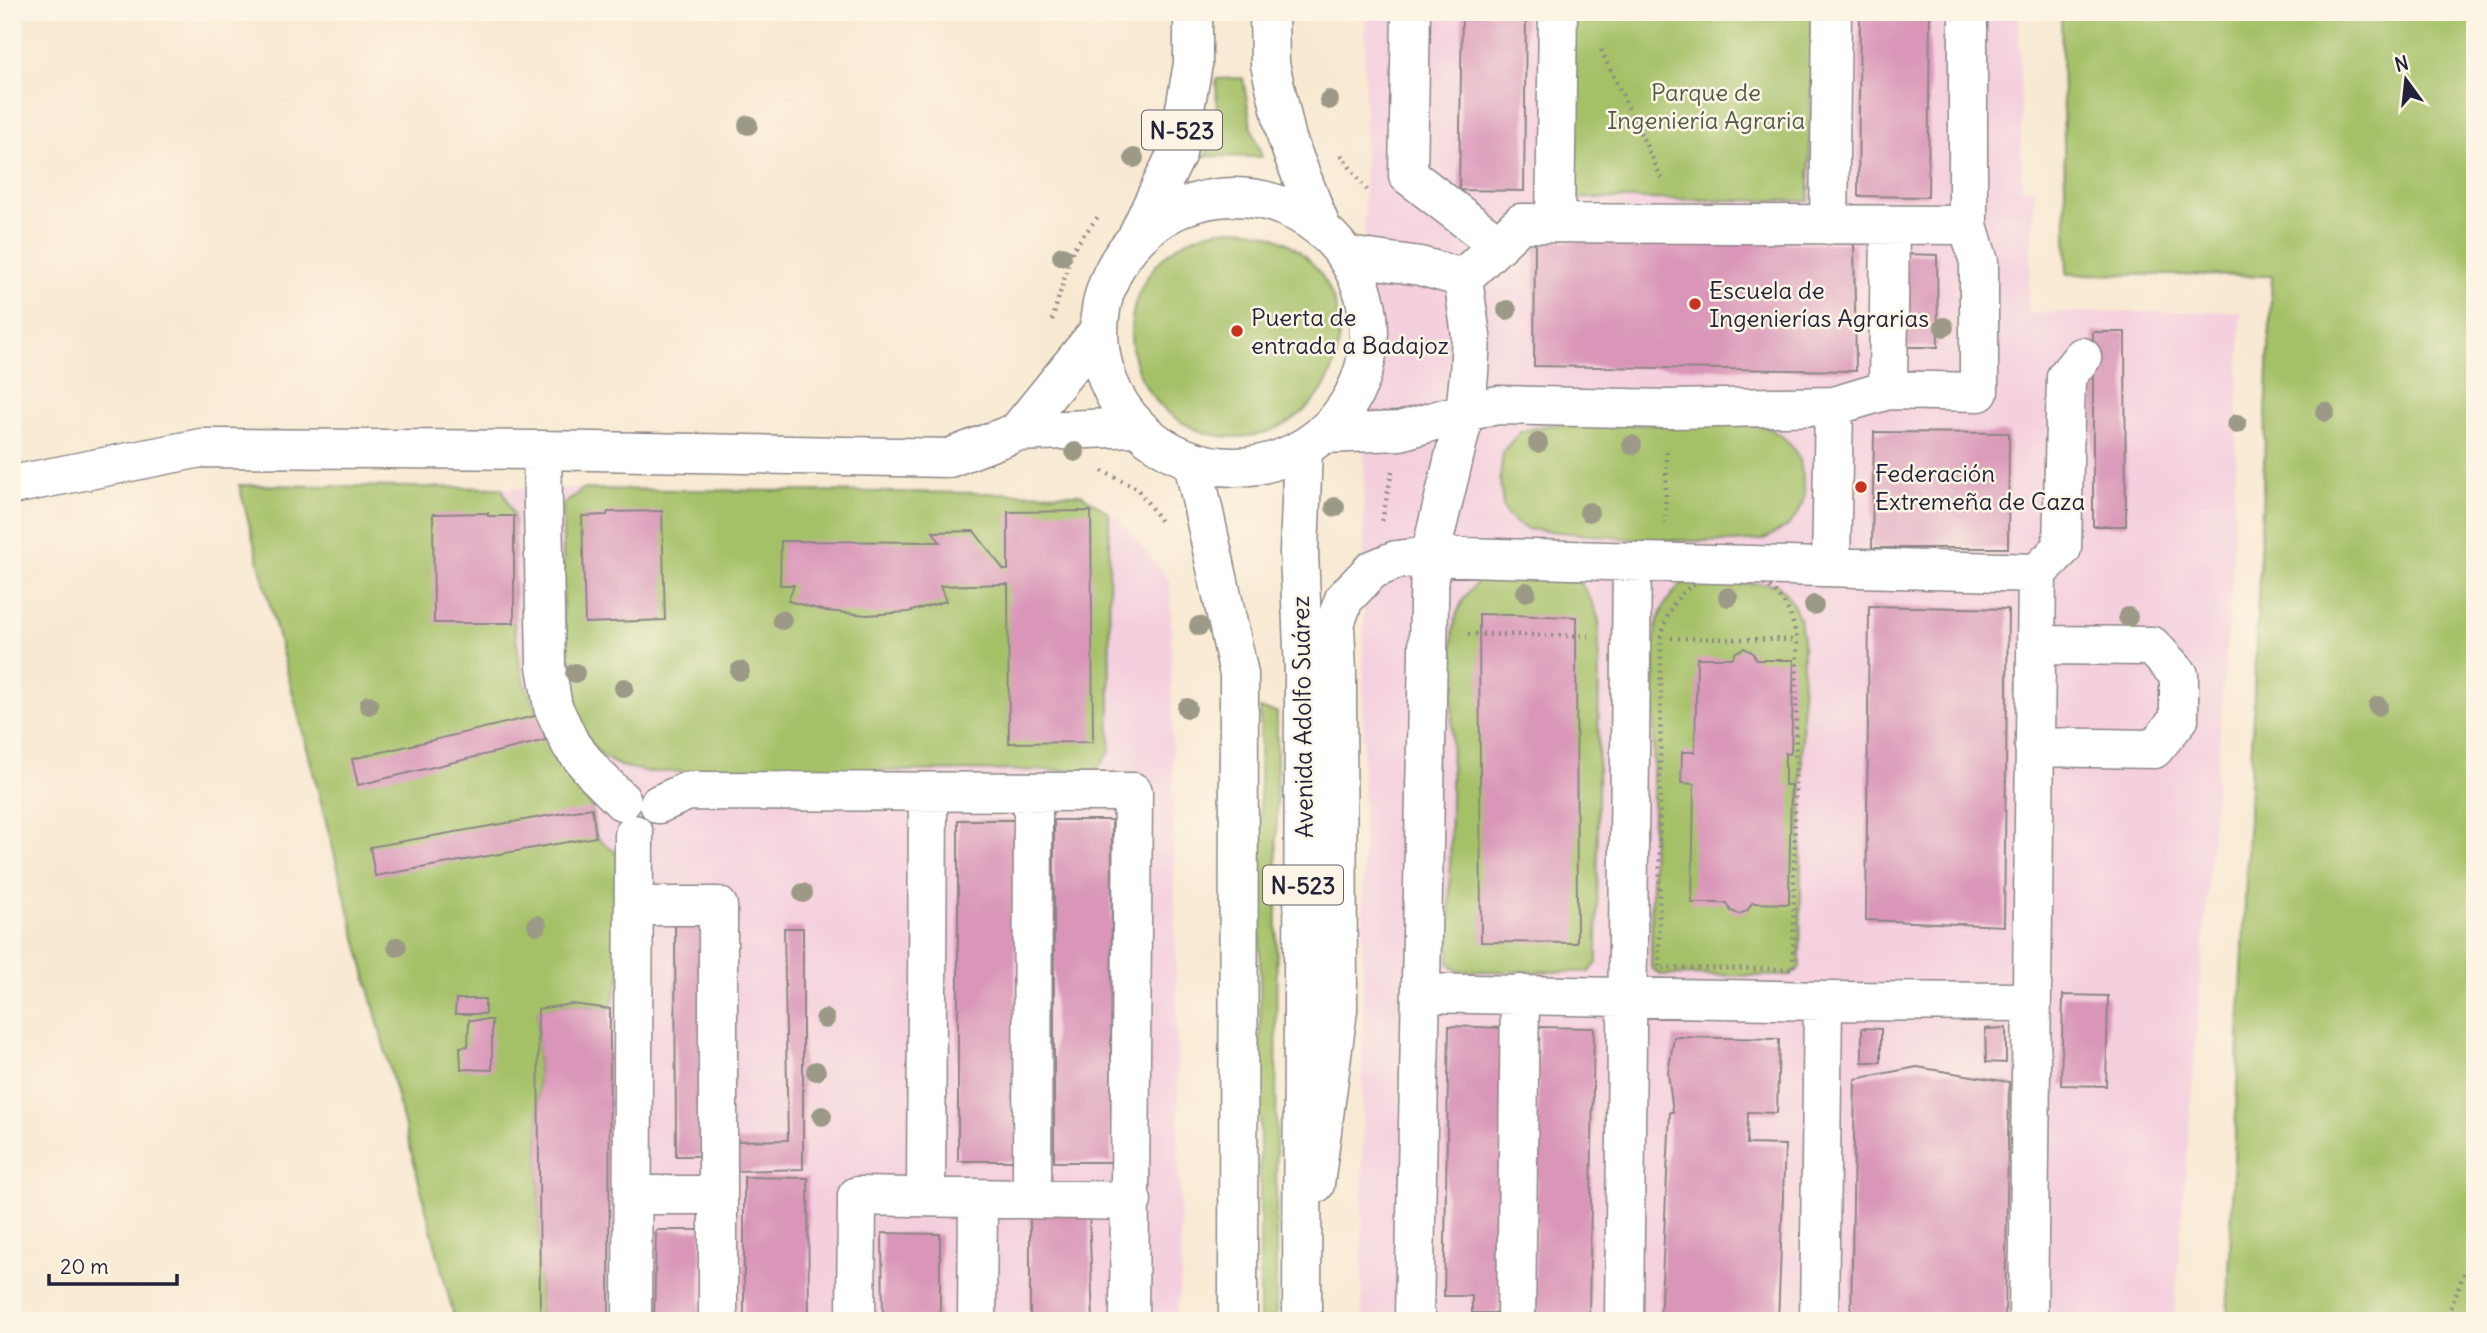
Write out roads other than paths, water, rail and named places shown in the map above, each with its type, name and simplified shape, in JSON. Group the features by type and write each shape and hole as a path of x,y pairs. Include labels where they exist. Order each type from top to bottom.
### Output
{"main road":[{"name":"N-523","path":"1136,239 1177,153 1194,64 1193,12"},
{"path":"1269,12 1270,64 1287,139 1321,227"},
{"path":"1410,12 1408,175 1499,245"},
{"path":"1555,223 1558,12"},
{"path":"1829,225 1832,12"},
{"path":"1314,442 1350,404 1366,368 1371,329 1365,291 1348,256 1321,227 1286,206 1247,197 1206,199 1168,214 1136,239 1115,266 1102,298 1098,332 1102,367 1115,399 1136,427 1163,448 1193,462 1231,468 1268,464 1314,442 1400,431 1498,405 1669,409 1834,406 1888,390 1979,392 1979,262 1968,225 1968,12"},
{"path":"1463,278 1521,223 1968,225"},
{"path":"1888,390 1890,225"},
{"path":"1348,256 1420,266 1463,278"},
{"path":"1419,1321 1414,1315 1430,556 1465,412 1471,336 1463,278"},
{"path":"1017,432 1098,332"},
{"path":"2028,1321 2037,573 2062,548 2066,377 2082,357"},
{"path":"1831,567 1834,406"},
{"path":"12,485 201,448 542,450 949,458 1017,432 1136,427"},
{"name":"Avenida Adolfo Suárez","path":"1301,1305 1304,673 1299,552 1314,442"},
{"path":"542,450 546,666 553,707 571,745 595,774 638,813"},
{"name":"N-523","path":"1193,462 1239,674 1238,1321"},
{"path":"1301,1305 1338,1010 1335,624 1344,599 1372,570 1396,560 1430,556 2037,573"},
{"path":"1624,1321 1631,637 1648,562"},
{"path":"2034,747 2154,749 2179,719 2179,675 2152,646 2036,645"},
{"path":"638,813 688,791 1133,792 1129,1321"},
{"path":"926,1197 928,792"},
{"path":"1032,1199 1033,792"},
{"path":"632,1321 634,906 638,813"},
{"path":"634,906 718,906 718,1321"},
{"path":"1422,993 2031,1002"},
{"path":"1516,1321 1520,995"},
{"path":"1819,1321 1823,1001"},
{"path":"633,1195 718,1195"},
{"path":"856,1321 858,1196 1132,1200"},
{"path":"977,1321 978,1198"}],"place":[{"name":"Escuela de Ingenierías Agrarias","path":"1695,304"},
{"name":"Puerta de entrada a Badajoz","path":"1237,331"},
{"name":"Federación Extremeña de Caza","path":"1861,487"}],"park label":[{"name":"Parque de Ingeniería Agraria","path":"1706,106"}]}
